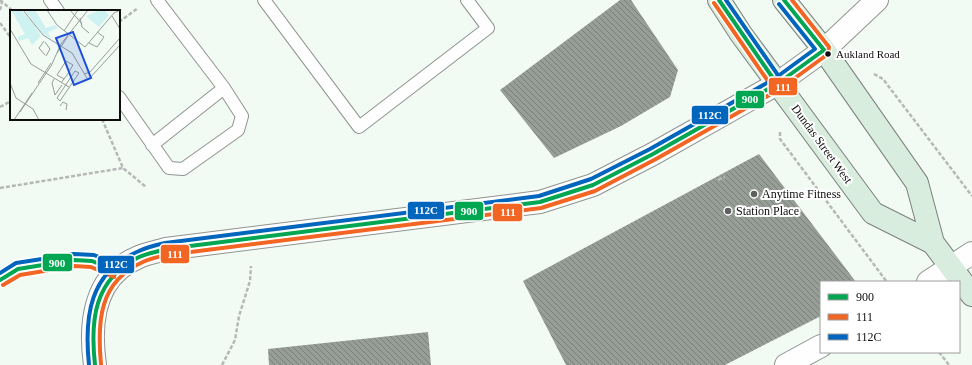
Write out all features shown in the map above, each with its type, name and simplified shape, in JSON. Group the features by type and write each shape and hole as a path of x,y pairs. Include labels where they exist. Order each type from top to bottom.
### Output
{"main road":[{"name":"Dundas Street West","path":"719,0 777,84 873,213 933,243"},
{"name":"Dundas Street West","path":"784,0 824,50 917,183 933,243 972,295"}],"street":[{"path":"95,365 92,335 93,317 101,292 116,271 138,257 166,250 540,202 593,185 653,154 777,84 824,50 877,0"},
{"path":"930,281 972,253"},
{"path":"786,365 820,347"}],"lane":[{"path":"50,0 57,10"},
{"path":"120,99 169,168 183,169 238,130 242,116 224,88 157,0"},
{"path":"264,0 359,127 488,28 467,0"},
{"path":"152,145 224,88"},
{"path":"0,280 18,269 74,260 92,261 116,271"}],"path":[{"path":"0,10 1,1"},
{"path":"1,1 12,10"},
{"path":"120,21 142,4"},
{"path":"0,23 10,37"},
{"path":"869,72 883,79 972,196"},
{"path":"0,107 10,102"},
{"path":"102,120 123,168 146,187"},
{"path":"0,188 123,168"},
{"path":"718,180 725,178"},
{"path":"222,365 236,340 239,316 250,281 251,266"},
{"path":"882,275 886,281"},
{"path":"940,353 949,365"}],"building":[{"path":"620,0 631,0 678,70 670,97 621,126 554,158 500,90"},
{"name":"Station Place","path":"759,154 855,281 820,281 820,317 725,365 566,365 523,281"},
{"path":"428,332 431,365 269,365 268,349"}],"transit line":[{"name":"900","path":"719,0 777,84"},
{"name":"112C","path":"726,0 782,81"},
{"name":"900","path":"95,365 93,332 98,302 112,277 124,266 139,257 166,249 540,202 593,185 653,154 777,84 824,50 784,0"},
{"name":"111","path":"101,364 100,333 104,304 109,292 117,280 128,270 143,262 167,255 541,208 595,191 656,159 780,89 828,54 829,47 792,0"},
{"name":"111","path":"714,3 772,87"},
{"name":"112C","path":"89,365 89,313 93,298 109,271 122,260 139,251 165,243 539,196 591,179 650,149 774,79 815,49 779,4"},
{"name":"112C","path":"0,273 16,263 74,254 94,255 118,265"},
{"name":"900","path":"0,280 18,269 74,260 92,261 116,271"},
{"name":"111","path":"3,285 20,275 74,266 91,267 114,277"}],"place":[{"name":"Aukland Road","path":"828,54"},
{"name":"Anytime Fitness","path":"754,194"},
{"name":"Station Place","path":"728,211"}]}
